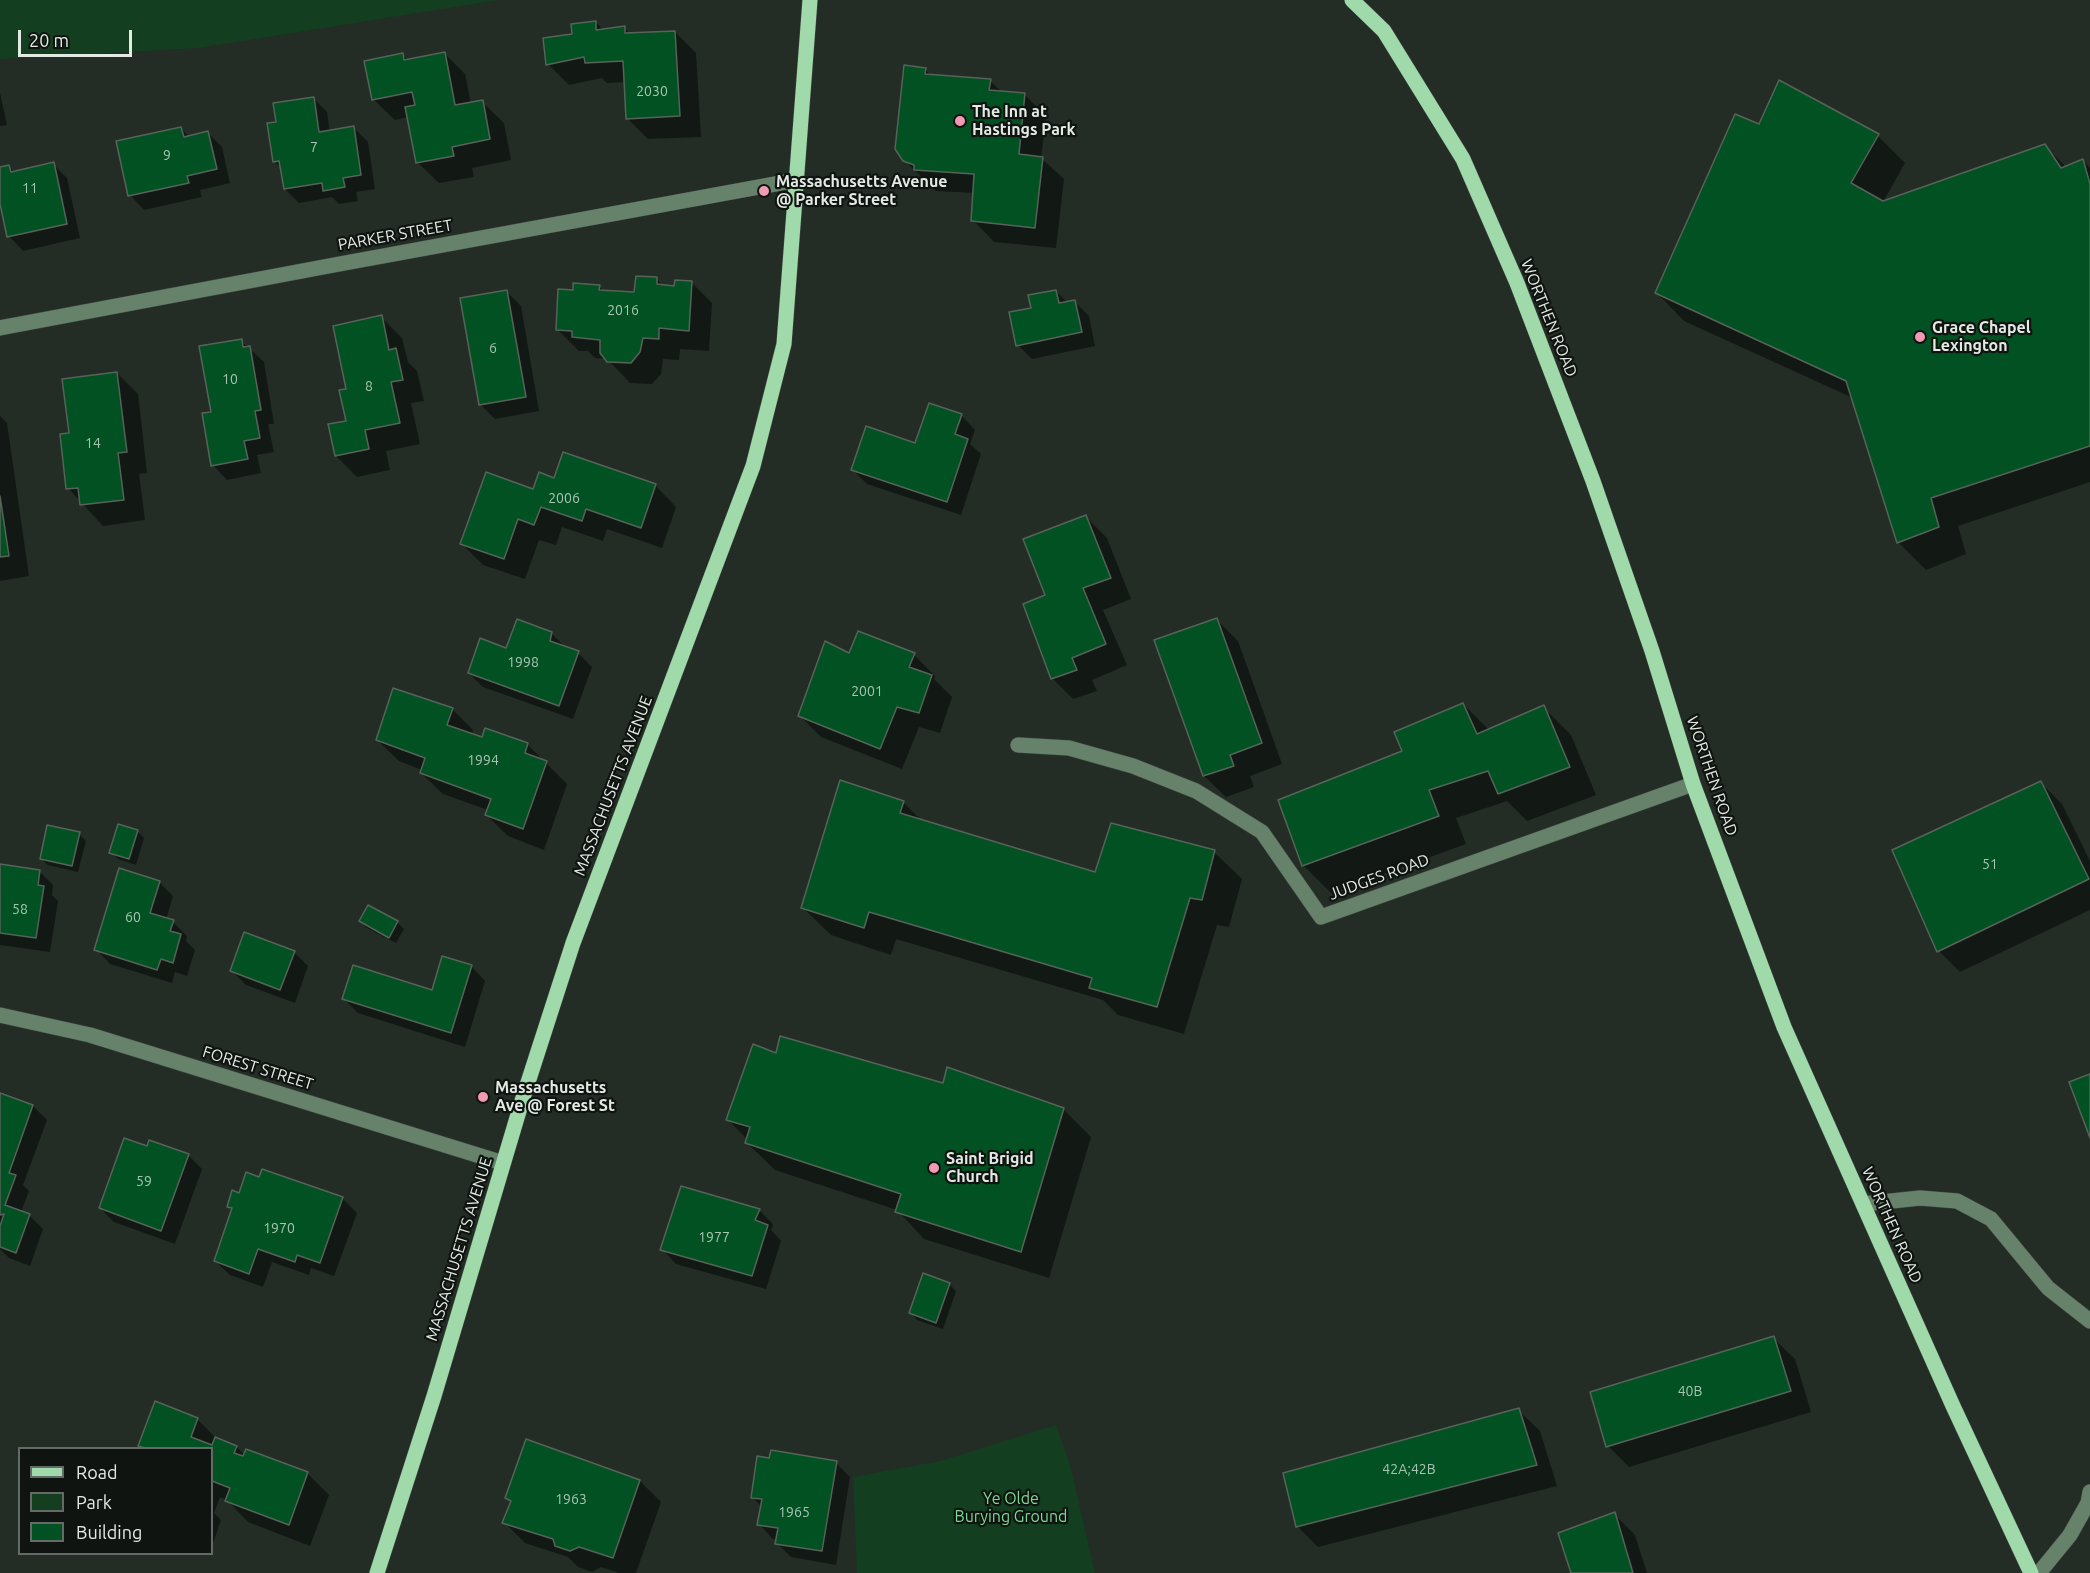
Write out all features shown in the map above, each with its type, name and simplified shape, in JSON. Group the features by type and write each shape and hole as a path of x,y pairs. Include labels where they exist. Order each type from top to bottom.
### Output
{"main road":[{"name":"MASSACHUSETTS AVENUE","path":"377,1573 434,1396 503,1163 573,943 753,466 784,344 810,0"},
{"name":"WORTHEN ROAD","path":"1352,0 1384,31 1463,159 1513,274 1593,481 1652,651 1694,784 1784,1027 1953,1406 2031,1573"}],"street":[{"name":"PARKER STREET","path":"0,328 797,180"},
{"name":"JUDGES ROAD","path":"1018,745 1069,748 1133,766 1197,791 1262,831 1321,917 1694,784"},
{"name":"FOREST STREET","path":"0,1015 90,1035 503,1163"},
{"path":"1863,1204 1920,1198 1957,1201 1991,1219 2048,1287 2090,1321"},
{"path":"2040,1573 2070,1535 2088,1503 2090,1492"}],"green space":[{"path":"0,0 498,0 198,48 0,59"},
{"name":"Ye Olde Burying Ground","path":"1056,1425 1070,1465 1095,1573 857,1573 853,1477 940,1461"}],"building":[{"path":"596,21 596,30 625,26 625,33 675,31 680,116 626,119 623,61 585,63 584,57 546,65 543,38 572,34 571,24"},
{"path":"445,52 455,105 483,100 490,139 452,147 454,156 416,163 405,107 415,105 412,92 372,100 364,61 403,53 404,60"},
{"name":"The Inn at Hastings Park","path":"904,65 926,68 925,74 991,79 989,90 1025,93 1019,154 1043,157 1035,228 971,221 974,174 914,170 914,165 903,161 895,149"},
{"name":"Grace Chapel Lexington","path":"1779,80 1879,134 1851,183 1883,201 2045,144 2061,168 2083,159 2090,184 2090,446 1931,498 1939,527 1897,543 1846,381 1655,293 1735,114 1759,124"},
{"path":"314,97 319,132 354,126 361,175 343,178 345,187 323,191 322,183 284,189 279,161 273,162 267,123 276,122 273,103"},
{"path":"181,127 184,137 208,131 217,169 187,176 189,183 128,196 116,141"},
{"path":"54,162 67,224 7,237 0,204 0,167 9,165 11,172"},
{"path":"636,276 657,277 657,284 674,286 675,280 692,281 689,331 659,328 659,339 643,338 640,352 631,363 607,362 600,353 600,340 572,337 572,331 556,330 558,289 573,290 573,283 600,285 599,290 634,292"},
{"path":"507,290 526,397 479,405 460,298"},
{"path":"1056,290 1059,303 1075,300 1082,332 1016,346 1009,312 1031,308 1028,295"},
{"path":"382,315 389,350 396,348 403,380 391,382 400,423 365,430 369,449 335,456 328,424 346,421 339,390 346,389 333,326"},
{"path":"242,339 243,347 250,346 261,410 255,411 260,438 244,441 248,459 211,466 202,413 211,412 199,346"},
{"path":"117,372 127,452 118,453 124,500 80,505 78,488 66,489 60,434 69,433 62,379"},
{"path":"929,403 962,414 955,434 968,439 947,502 851,470 866,426 915,443"},
{"path":"563,452 656,484 641,528 586,509 582,521 541,507 534,525 518,519 504,559 460,544 486,472 533,489 539,472 554,478"},
{"path":"0,496 9,556 0,557"},
{"path":"1086,515 1111,578 1083,588 1106,644 1072,658 1077,670 1051,679 1023,604 1045,595 1023,539"},
{"path":"1217,618 1262,743 1230,755 1234,766 1203,776 1154,640"},
{"path":"517,619 552,632 550,641 579,651 559,706 468,673 480,638 506,648"},
{"path":"858,631 915,653 909,667 932,675 919,713 897,707 880,749 798,716 825,641 849,653"},
{"path":"393,688 453,708 447,725 482,737 485,728 528,743 525,753 547,761 523,829 485,815 491,799 420,773 425,758 376,740"},
{"path":"1463,703 1477,734 1544,705 1570,767 1498,794 1488,771 1429,790 1439,816 1302,866 1278,800 1402,751 1394,732"},
{"path":"840,780 904,801 900,813 1095,872 1111,823 1215,850 1202,900 1190,898 1157,1007 1089,988 1092,978 869,912 864,928 801,908"},
{"path":"2041,781 2089,879 1937,952 1892,850"},
{"path":"118,824 138,830 129,859 109,853"},
{"path":"47,825 80,832 72,866 40,859"},
{"path":"0,864 40,870 38,885 44,886 36,938 0,933"},
{"path":"119,868 160,881 150,913 174,920 170,931 181,934 173,963 161,959 157,970 94,950"},
{"path":"368,905 398,921 389,938 359,921"},
{"path":"244,932 295,951 280,990 230,971"},
{"path":"442,956 472,965 451,1033 342,999 353,965 432,990"},
{"name":"Saint Brigid Church","path":"780,1036 943,1083 947,1067 1064,1108 1021,1252 895,1212 901,1194 745,1143 750,1127 726,1120 753,1044 776,1053"},
{"path":"2090,1074 2090,1138 2069,1082"},
{"path":"0,1093 33,1105 9,1173 16,1175 5,1205 30,1214 16,1253 0,1247 0,1226 4,1214 0,1215"},
{"path":"124,1138 147,1146 149,1140 189,1154 161,1231 99,1208"},
{"path":"262,1169 343,1197 320,1263 297,1255 295,1262 258,1249 249,1274 214,1261 232,1208 227,1207 232,1190 239,1193 246,1172 259,1177"},
{"path":"681,1186 760,1209 755,1220 768,1225 752,1276 660,1250"},
{"path":"923,1273 950,1283 936,1323 909,1313"},
{"path":"1774,1336 1791,1391 1606,1447 1590,1392"},
{"path":"155,1401 198,1418 191,1437 212,1445 215,1437 237,1446 234,1453 243,1456 246,1449 308,1472 289,1525 225,1501 230,1488 213,1481 213,1447 138,1446"},
{"path":"1519,1408 1537,1465 1296,1527 1283,1473"},
{"path":"526,1439 640,1480 613,1558 579,1547 570,1551 555,1546 553,1539 502,1523 511,1501 505,1498"},
{"path":"771,1450 837,1461 822,1551 775,1544 778,1528 757,1525 762,1499 751,1498 757,1456 769,1458"},
{"path":"1615,1512 1633,1573 1571,1573 1558,1533"}],"place":[{"name":"The Inn at Hastings Park","path":"960,121"},
{"name":"Massachusetts Avenue @ Parker Street","path":"764,191"},
{"name":"Grace Chapel Lexington","path":"1920,337"},
{"name":"Massachusetts Ave @ Forest St","path":"483,1097"},
{"name":"Saint Brigid Church","path":"934,1168"}]}
